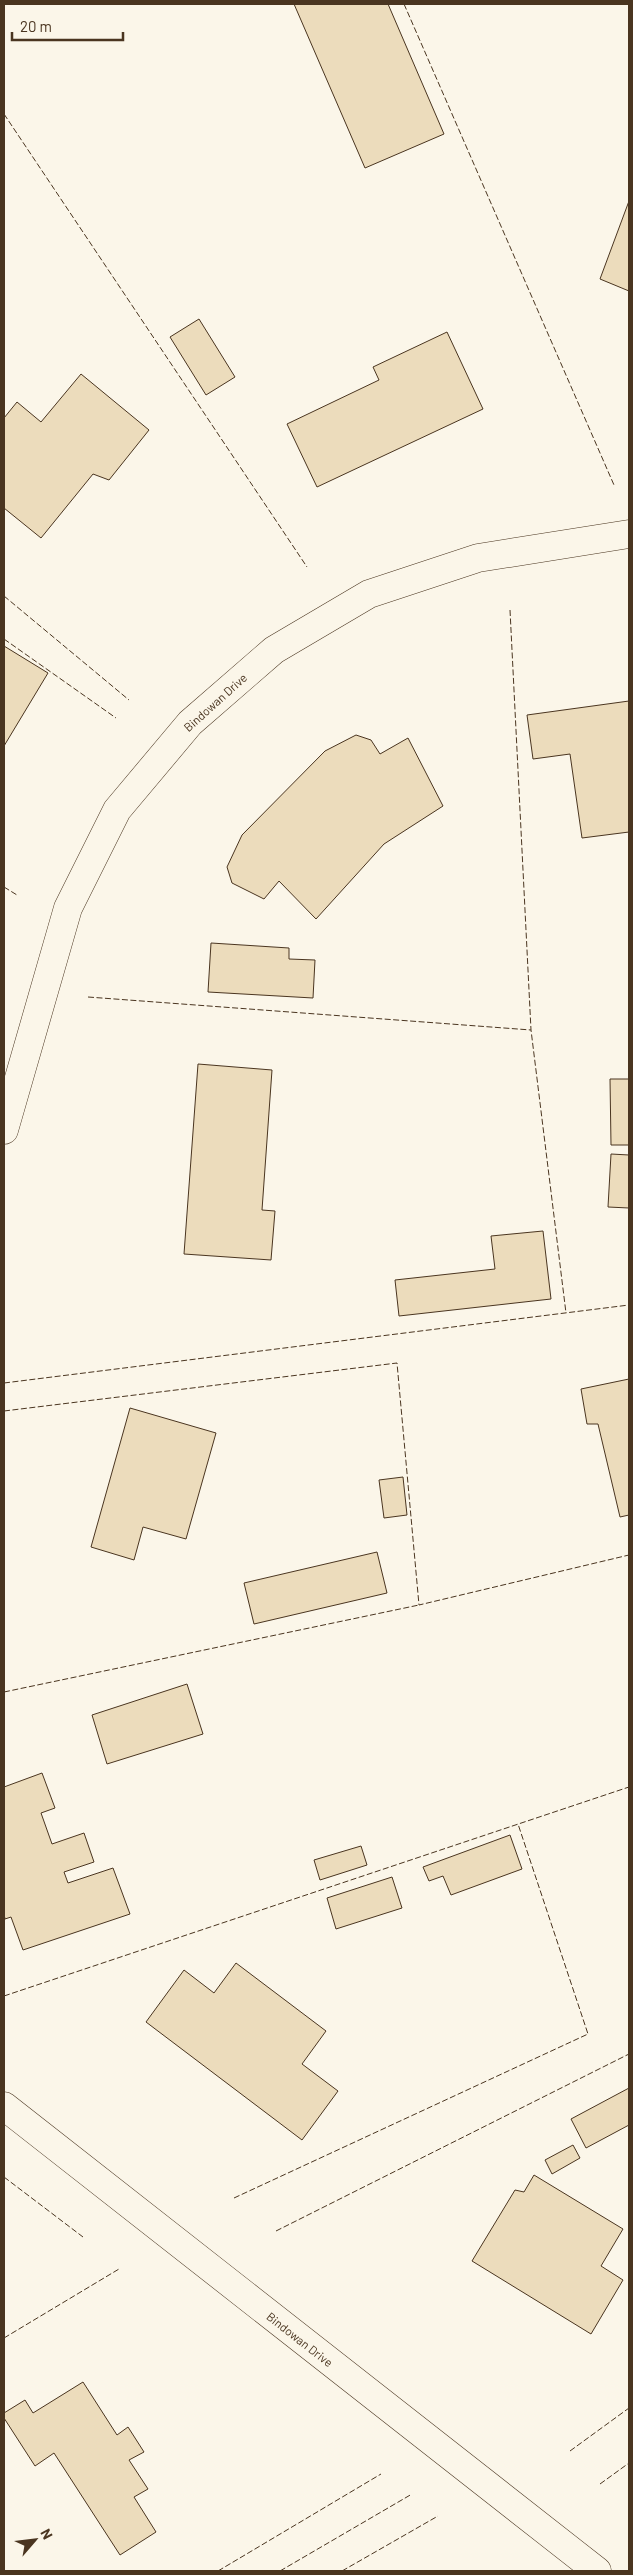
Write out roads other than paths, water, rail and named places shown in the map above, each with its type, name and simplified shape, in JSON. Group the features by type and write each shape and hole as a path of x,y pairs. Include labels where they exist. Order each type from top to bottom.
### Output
{"street":[{"name":"Bindowan Drive","path":"4,1130 68,908 117,810 190,723 274,650 370,594 478,558 629,534"},
{"name":"Bindowan Drive","path":"4,2106 597,2571"}]}
